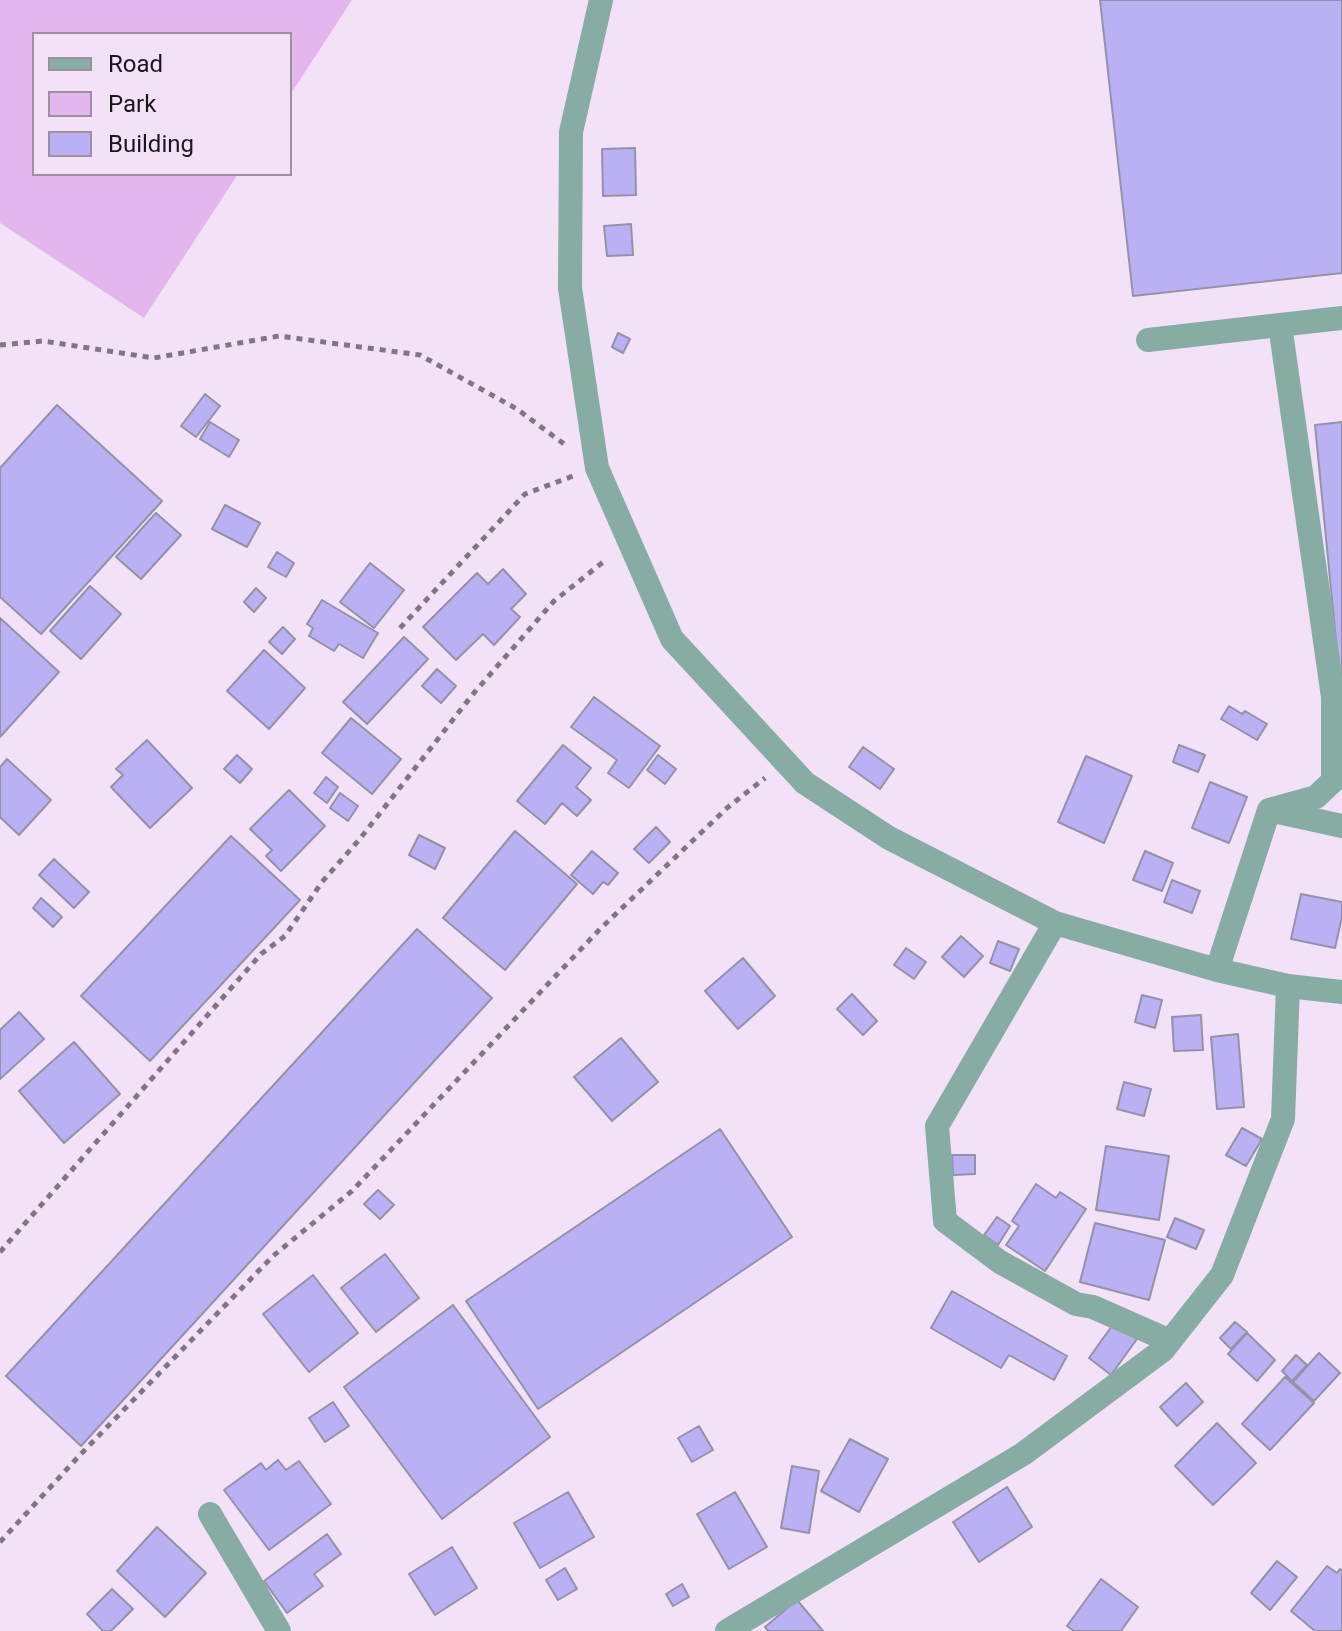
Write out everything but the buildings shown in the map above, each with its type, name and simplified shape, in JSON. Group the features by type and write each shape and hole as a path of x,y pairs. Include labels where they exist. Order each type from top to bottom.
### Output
{"street":[{"path":"601,0 571,132 570,288 597,468 672,639 805,783 889,838 1055,923 1217,970 1288,986 1342,992"},
{"path":"1148,340 1342,318"},
{"path":"1269,810 1316,797 1333,781 1333,697 1280,325"},
{"path":"1269,810 1342,826"},
{"path":"1217,970 1269,810"},
{"path":"1055,923 937,1126 945,1221 1000,1262 1076,1304 1093,1307 1170,1341"},
{"path":"727,1631 1023,1454 1163,1350 1222,1275 1283,1119 1288,986"},
{"path":"210,1514 279,1631"}],"path":[{"path":"0,345 43,341 154,358 279,336 420,355 517,409 597,468"},
{"path":"400,628 525,494 597,468"},
{"path":"0,1252 261,954 285,936 322,882 359,840 473,694 554,601 629,541"},
{"path":"0,1542 273,1256 352,1191 600,929 727,808 786,762"}],"green space":[{"path":"0,0 352,0 292,92 292,32 32,32 32,176 237,176 144,318 0,223"}]}
